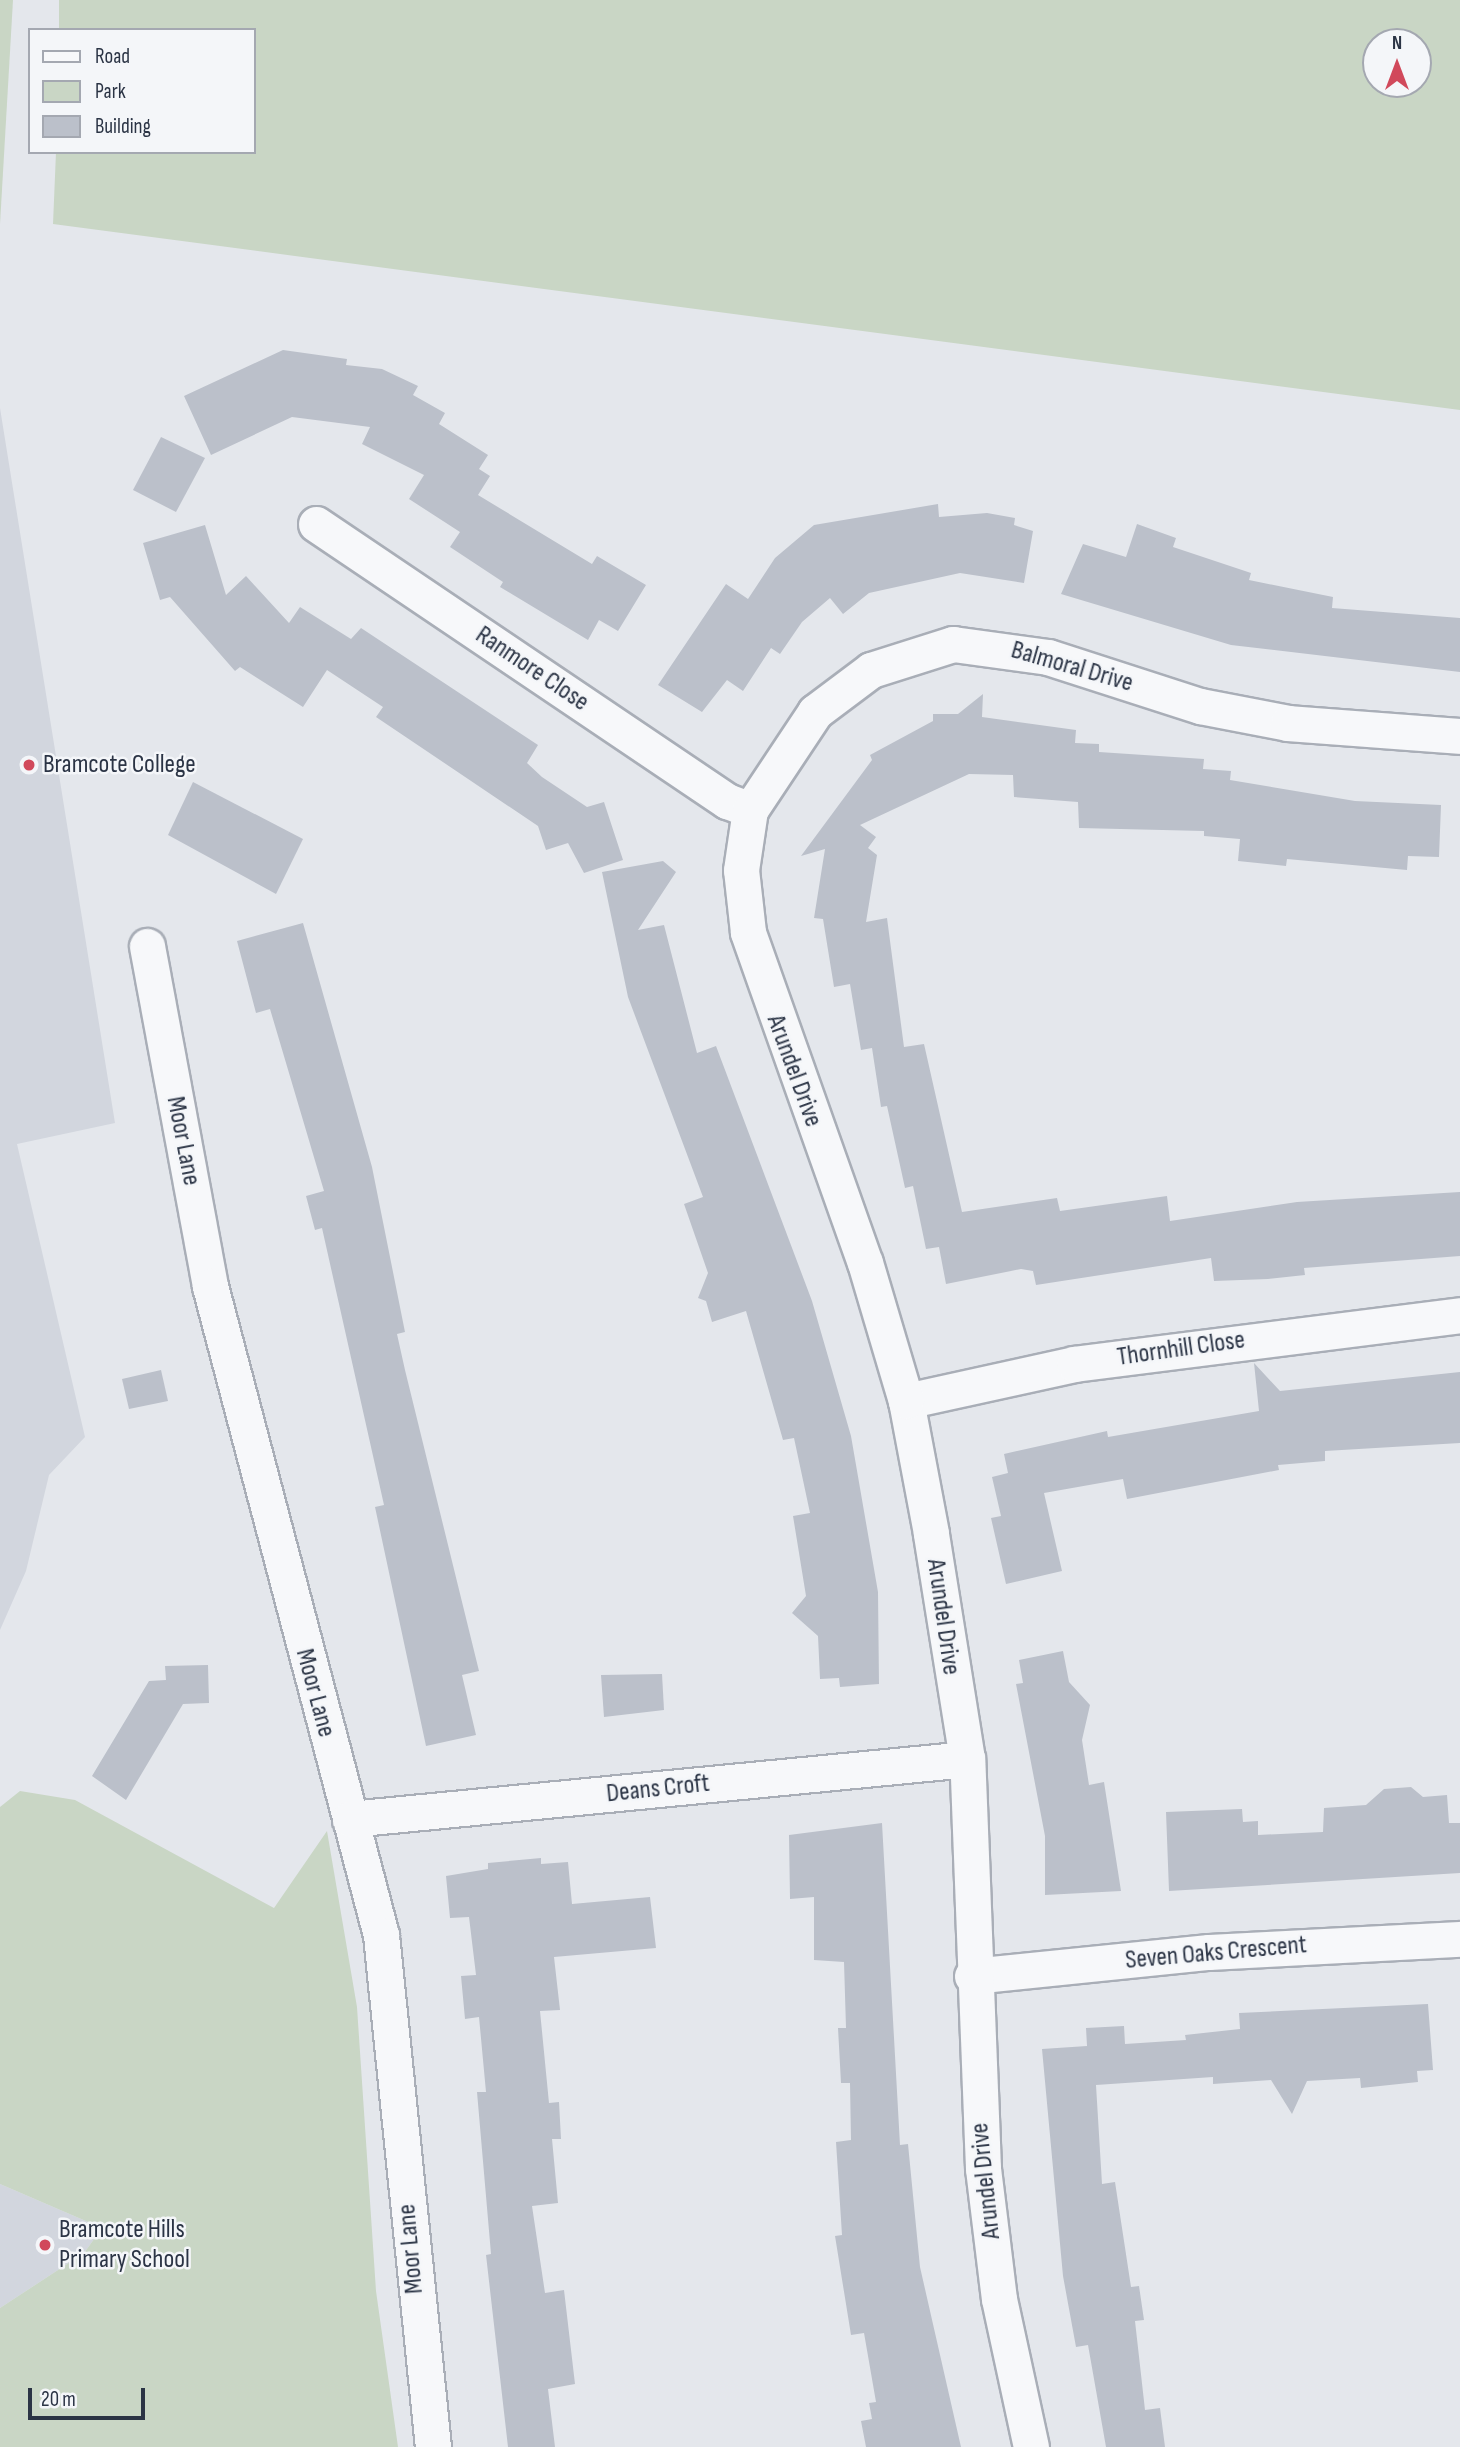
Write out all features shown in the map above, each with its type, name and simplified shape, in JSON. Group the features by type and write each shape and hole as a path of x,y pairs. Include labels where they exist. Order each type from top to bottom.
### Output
{"street":[{"name":"Ranmore Close","path":"316,524 727,801 750,810"},
{"name":"Balmoral Drive","path":"750,810 815,712 870,670 953,645 1048,657 1200,706 1288,723 1460,736"},
{"name":"Arundel Drive","path":"750,810 741,870 748,932 865,1263 906,1401 967,1759 976,2091 999,2300 1031,2447"},
{"name":"Moor Lane","path":"147,946 210,1286 350,1819 390,1992 433,2447"},
{"name":"Thornhill Close","path":"906,1401 1074,1364 1460,1315"},
{"name":"Deans Croft","path":"350,1819 967,1759"},
{"name":"Seven Oaks Crescent","path":"972,1976 1209,1952 1460,1939"}],"shaded area":[{"name":"Bramcote College","path":"0,408 115,1123 17,1144 85,1437 49,1475 26,1571 0,1630"},
{"name":"Bramcote Hills Primary School","path":"0,2184 102,2228 84,2253 0,2308"}],"green space":[{"path":"0,0 13,0 0,224"},
{"path":"59,0 1460,0 1460,410 53,224 56,154 256,154 256,28 59,28"},
{"path":"20,1791 75,1800 274,1908 327,1831 357,2007 376,2291 398,2447 0,2447 0,2308 84,2253 102,2228 0,2184 0,1807"}],"building":[{"path":"283,350 347,359 346,365 382,369 418,386 413,395 445,413 439,424 488,455 479,469 490,476 478,495 592,564 597,556 646,585 618,631 599,620 588,640 500,587 503,582 450,547 460,532 409,499 424,475 362,444 370,427 292,417 211,455 184,396"},
{"path":"161,437 205,458 176,512 133,490"},
{"path":"938,504 939,517 987,513 1015,518 1014,525 1033,531 1024,583 960,573 869,593 843,614 830,598 802,622 780,654 771,648 743,691 727,680 702,712 658,685 726,584 748,599 775,558 814,525"},
{"path":"1137,524 1176,538 1173,547 1251,573 1249,580 1333,597 1332,608 1460,618 1460,672 1231,645 1061,594 1083,544 1126,557"},
{"path":"205,525 226,595 246,576 289,623 300,607 351,639 361,628 538,745 527,763 542,777 587,807 604,802 623,860 584,873 568,843 546,850 538,826 376,717 383,707 327,670 303,707 240,667 235,671 170,597 160,600 143,543"},
{"path":"983,694 982,717 1076,730 1075,743 1099,744 1099,752 1204,759 1203,769 1231,771 1230,780 1355,801 1441,805 1439,857 1408,856 1407,870 1287,859 1286,866 1238,861 1240,839 1204,836 1204,831 1079,828 1078,802 1014,797 1013,775 969,774 860,825 876,837 868,848 877,855 866,922 887,918 904,1047 924,1044 962,1212 1057,1198 1060,1211 1167,1196 1170,1221 1297,1202 1460,1192 1460,1256 1304,1268 1305,1275 1268,1279 1214,1281 1211,1258 1036,1285 1033,1271 1021,1269 946,1284 939,1247 926,1249 913,1186 905,1188 887,1106 881,1107 872,1048 861,1050 850,984 834,987 823,919 814,918 825,849 801,856 872,760 870,755 933,721 933,714 958,714"},
{"path":"193,782 303,839 276,894 168,835"},
{"path":"663,861 676,872 638,930 664,925 697,1053 716,1046 812,1301 851,1436 878,1592 879,1684 840,1687 839,1678 820,1679 818,1636 792,1613 806,1596 793,1516 810,1513 794,1438 783,1440 746,1311 712,1322 706,1301 698,1298 708,1273 684,1204 703,1197 628,997 602,872"},
{"path":"303,923 372,1167 405,1332 397,1334 479,1671 462,1675 476,1735 426,1746 375,1507 384,1505 322,1228 315,1230 306,1196 324,1191 270,1009 256,1013 237,941"},
{"path":"1254,1363 1280,1391 1460,1372 1460,1443 1325,1451 1325,1461 1278,1465 1279,1470 1127,1499 1123,1479 1044,1493 1062,1571 1006,1584 991,1518 1001,1516 992,1477 1008,1473 1004,1454 1107,1431 1108,1437 1259,1411"},
{"path":"161,1370 168,1401 129,1409 122,1379"},
{"path":"1063,1651 1069,1682 1090,1705 1082,1740 1089,1785 1104,1782 1121,1891 1045,1895 1045,1836 1016,1684 1023,1683 1019,1660"},
{"path":"208,1665 209,1703 183,1704 126,1800 92,1776 149,1681 166,1680 165,1666"},
{"path":"662,1674 664,1710 604,1717 601,1675"},
{"path":"1411,1787 1423,1797 1447,1795 1449,1823 1460,1823 1460,1873 1169,1891 1166,1812 1242,1809 1243,1822 1258,1821 1258,1835 1323,1832 1324,1808 1366,1805 1384,1789"},
{"path":"882,1823 900,2145 908,2144 920,2267 961,2447 866,2447 861,2421 872,2419 869,2403 876,2402 864,2333 851,2335 835,2236 842,2235 836,2142 851,2140 850,2083 841,2083 838,2028 846,2028 844,1962 814,1960 814,1897 790,1899 789,1835"},
{"path":"541,1858 541,1864 568,1862 572,1904 650,1897 656,1948 554,1957 560,2010 540,2011 549,2103 559,2102 561,2139 552,2139 558,2203 532,2206 545,2293 564,2290 575,2384 548,2389 555,2447 508,2447 486,2255 491,2254 477,2092 486,2092 479,2017 465,2019 461,1976 476,1975 469,1917 450,1918 446,1876 488,1869 488,1863"},
{"path":"1428,2004 1433,2070 1417,2071 1418,2082 1361,2088 1360,2078 1307,2081 1292,2114 1271,2080 1213,2084 1213,2077 1096,2085 1102,2184 1115,2182 1131,2287 1139,2286 1144,2320 1135,2321 1145,2410 1160,2408 1165,2447 1106,2447 1088,2345 1076,2347 1063,2276 1042,2049 1087,2046 1086,2028 1124,2026 1125,2044 1186,2040 1185,2035 1240,2029 1239,2013"}],"place":[{"name":"Bramcote College","path":"29,765"},
{"name":"Bramcote Hills Primary School","path":"45,2245"}]}
